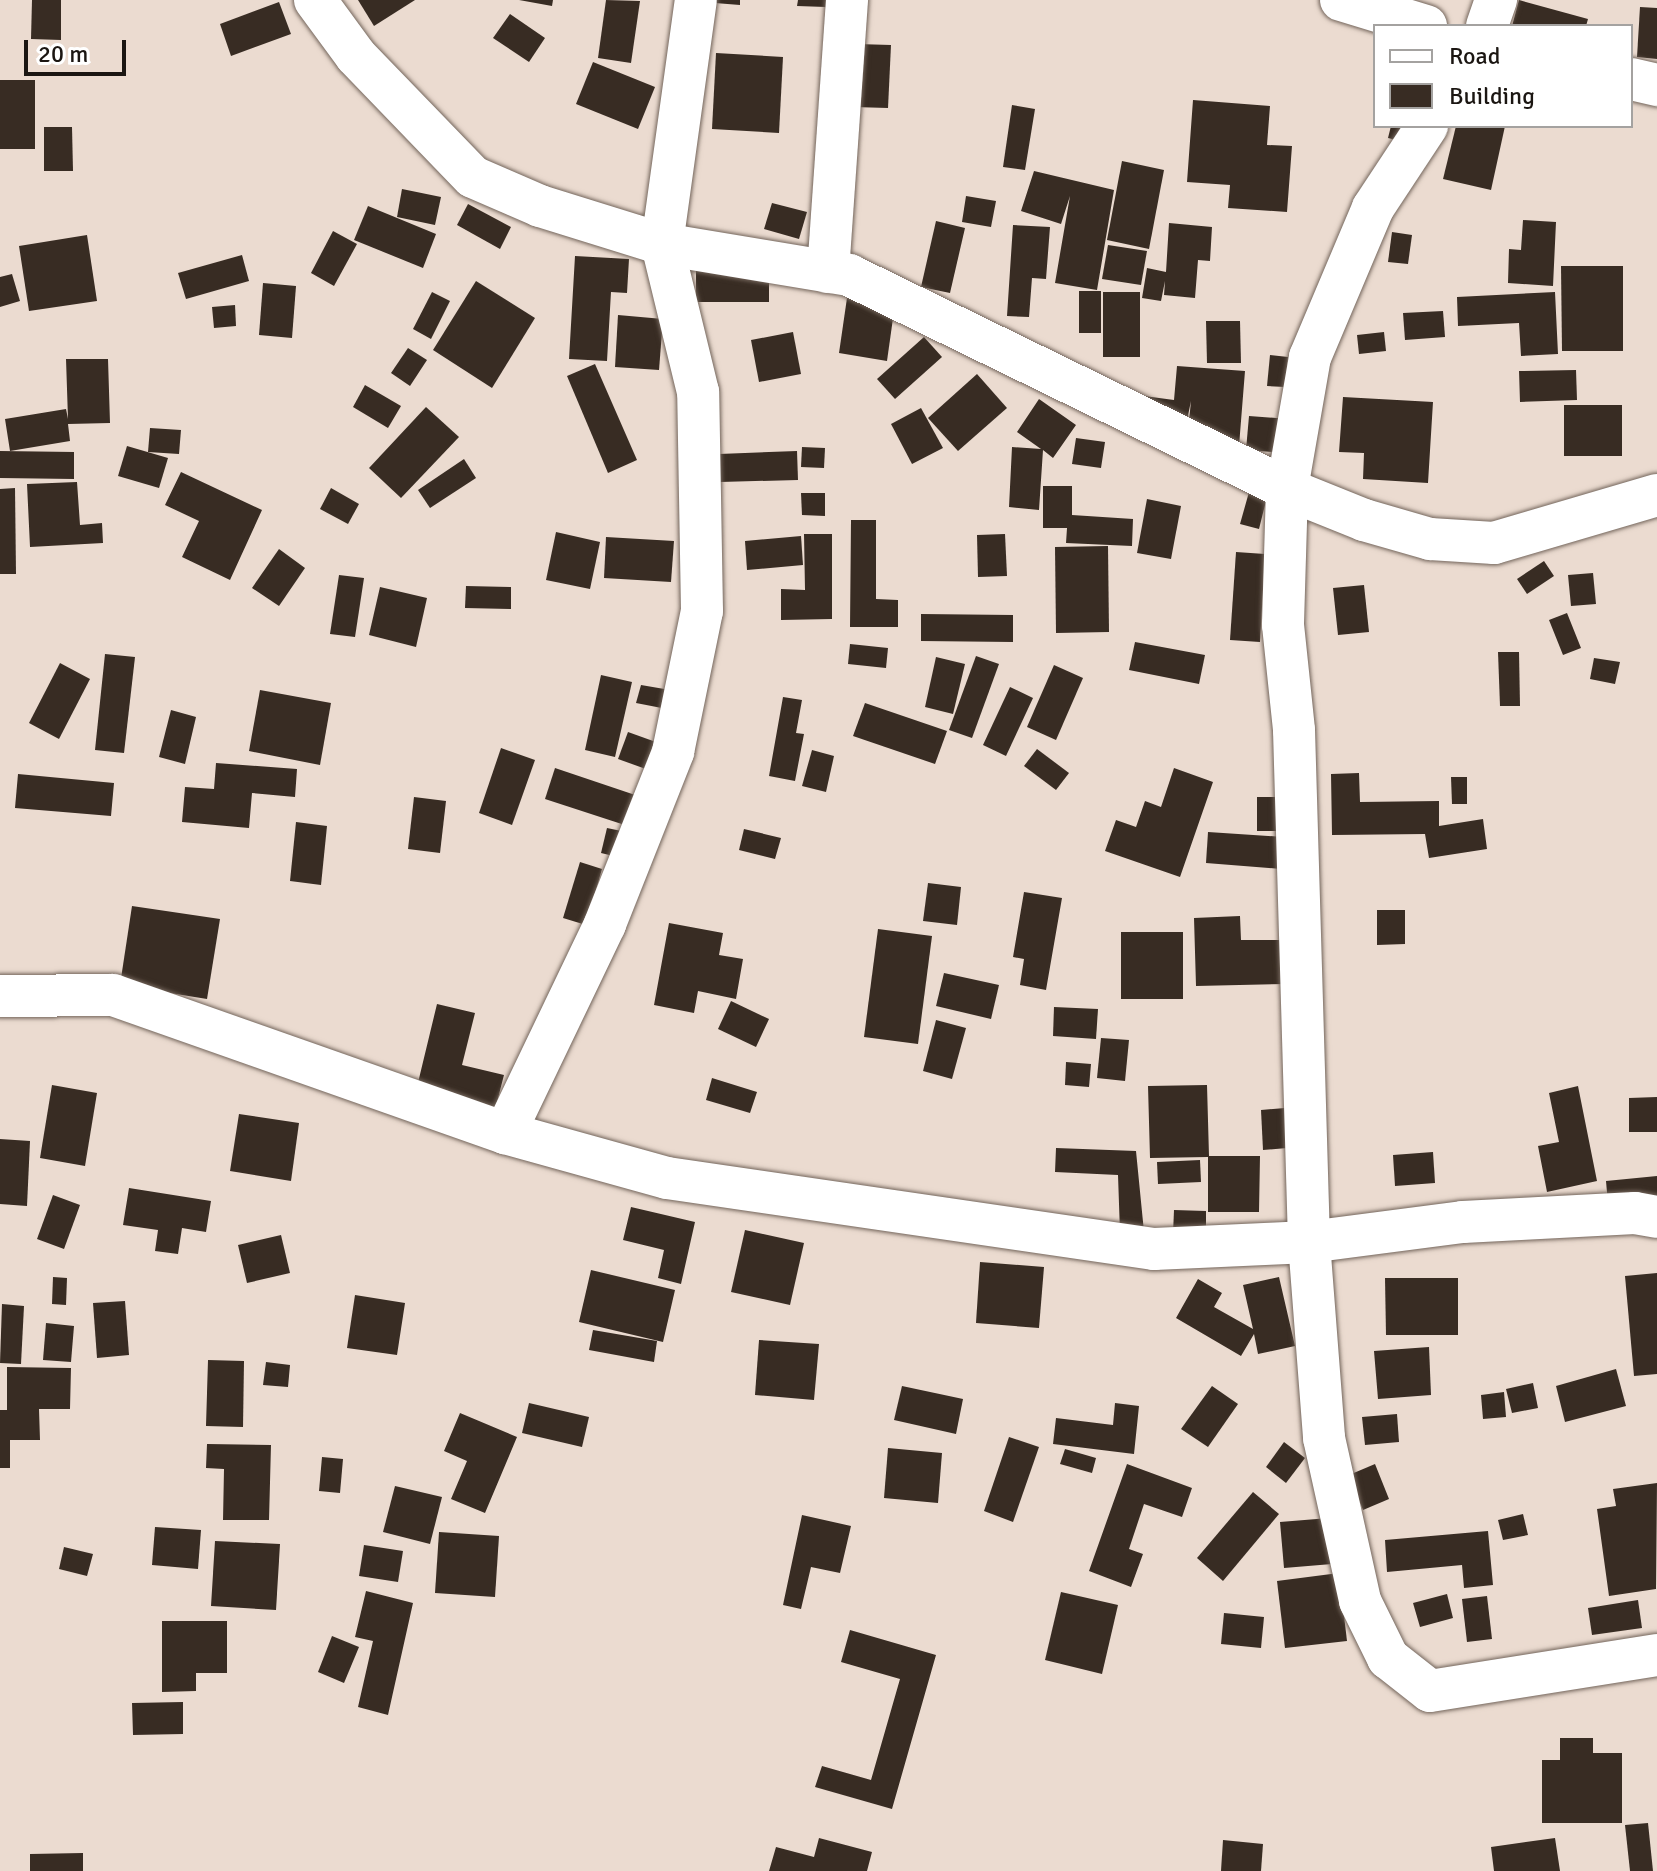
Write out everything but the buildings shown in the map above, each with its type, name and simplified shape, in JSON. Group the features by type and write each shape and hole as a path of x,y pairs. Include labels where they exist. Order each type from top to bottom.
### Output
{"street":[{"path":"315,0 356,56 473,177 540,206 662,244 828,272 863,282 1287,489 1430,539 1494,543 1657,495"},
{"path":"505,1133 605,924 673,752 702,611 698,392 662,244 696,0"},
{"path":"828,272 847,0"},
{"path":"1341,0 1419,24"},
{"path":"1488,24 1496,0"},
{"path":"1633,79 1657,85"},
{"path":"1426,128 1373,208 1310,357 1287,489 1283,625 1294,730 1309,1242 1324,1438 1360,1601 1388,1658 1430,1691 1657,1655"},
{"path":"0,996 113,995 505,1133 667,1178 1154,1249 1309,1242 1463,1222 1650,1208"}]}
